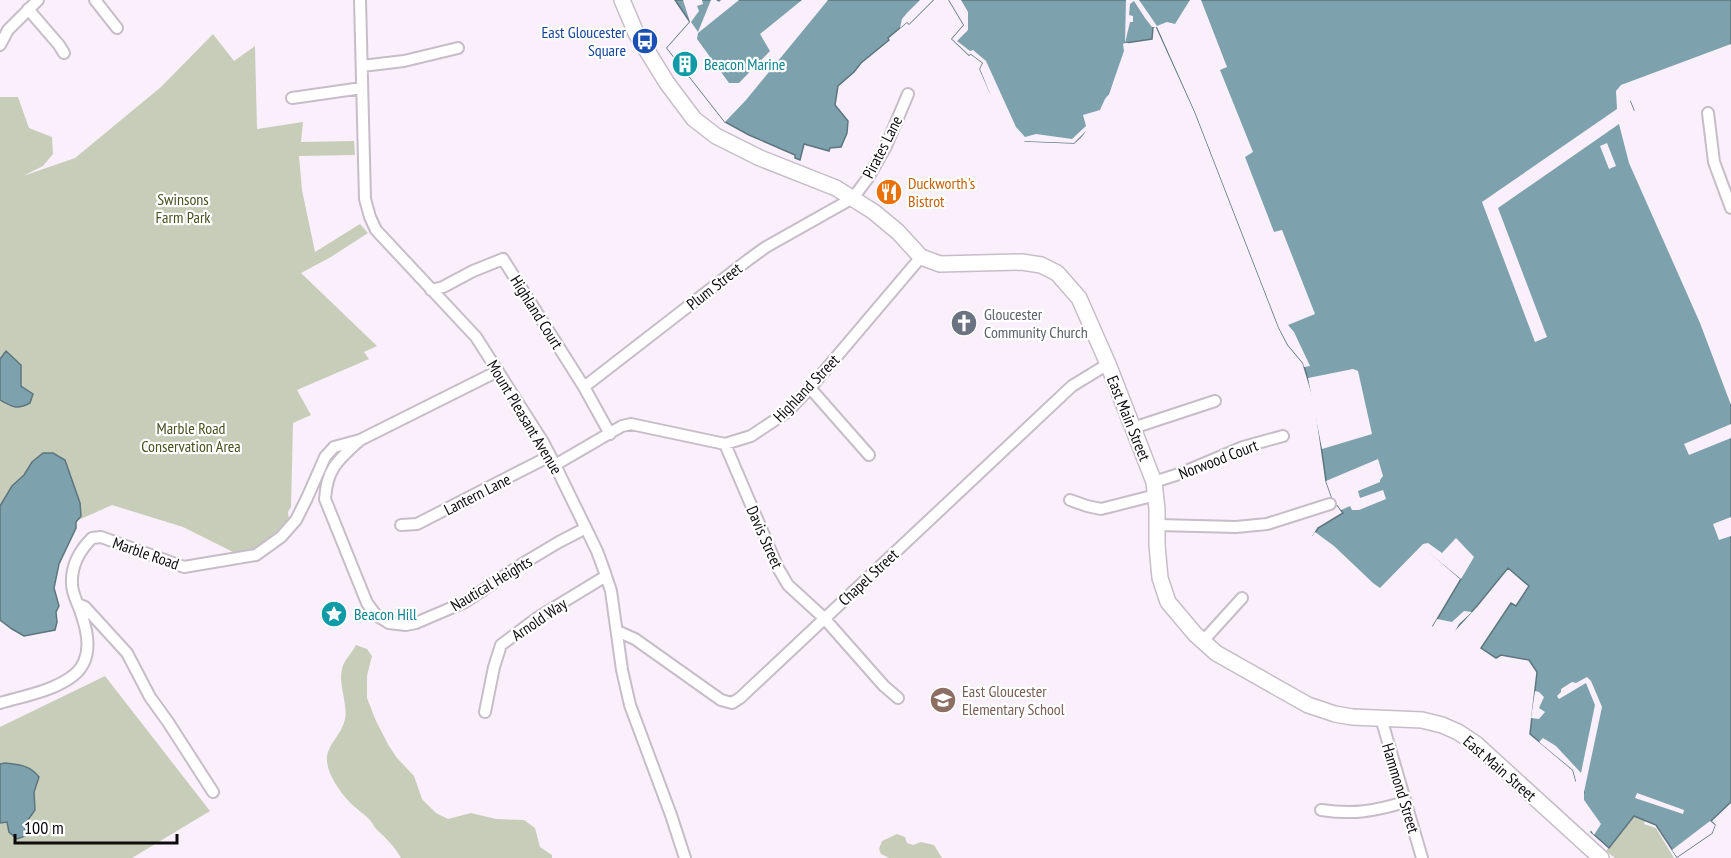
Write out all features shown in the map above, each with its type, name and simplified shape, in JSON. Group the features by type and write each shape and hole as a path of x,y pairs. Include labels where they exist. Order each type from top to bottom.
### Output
{"main road":[{"path":"622,0 636,33 694,119 734,146 836,188 853,198 898,232 921,257"},
{"name":"East Main Street","path":"921,257 940,264 1022,262 1041,265 1057,273 1079,298 1108,364 1155,488 1160,578 1168,602 1179,617 1216,653 1308,705 1335,714 1352,717 1422,720 1458,732 1476,744 1601,858"}],"street":[{"path":"0,45 8,30 38,0"},
{"path":"95,0 117,28"},
{"name":"Mount Pleasant Avenue","path":"360,0 365,199 370,217 376,230 476,337 553,460 597,551 611,591 622,670 630,705 672,815 685,858"},
{"path":"28,9 64,53"},
{"path":"362,66 404,61 458,48"},
{"path":"292,98 362,88"},
{"name":"Pirates Lane","path":"853,198 868,178 886,146 908,94"},
{"path":"1708,113 1714,162 1731,208"},
{"name":"Plum Street","path":"584,387 766,247 853,198"},
{"name":"Highland Street","path":"553,460 622,426 631,424 725,444 752,436 787,412 810,388 921,257"},
{"name":"Highland Court","path":"431,290 443,287 473,270 503,259 584,387 609,434"},
{"name":"Chapel Street","path":"617,632 635,639 721,700 732,703 1072,386 1108,364"},
{"name":"Marble Road","path":"0,703 51,688 72,676 83,664 88,644 85,625 72,586 74,568 81,551 92,538 101,537 184,567 256,555 281,537 296,520 325,457 334,447 360,440 498,371"},
{"path":"810,388 869,455"},
{"path":"1133,428 1215,401"},
{"name":"Norwood Court","path":"1070,500 1101,509 1155,488 1179,474 1243,447 1284,436"},
{"name":"Nautical Heights","path":"360,440 332,467 325,499 368,603 376,615 389,623 406,625 416,623 465,602 522,564 586,528"},
{"name":"Davis Street","path":"725,444 778,568 788,585 824,618 884,686 898,698"},
{"name":"Lantern Lane","path":"401,525 417,524 553,460"},
{"path":"1158,525 1236,527 1267,525 1330,504"},
{"name":"Arnold Way","path":"485,712 501,645 537,618 606,576"},
{"path":"1203,641 1242,598"},
{"path":"78,604 85,607 127,652 150,697 213,792"},
{"name":"Hammond Street","path":"1381,718 1422,858"},
{"path":"1321,810 1340,813 1364,812 1406,802"}],"green space":[{"path":"213,34 234,61 255,46 257,129 303,122 301,142 354,141 355,155 299,156 302,190 315,252 360,224 368,233 301,273 377,346 364,352 369,359 297,390 311,415 293,423 289,520 247,559 183,527 112,505 72,523 52,583 58,605 53,619 0,619 0,97 18,97 29,128 52,137 53,154 43,166 23,176 75,158 161,87"},
{"path":"356,645 367,649 372,656 367,676 367,698 376,721 397,758 414,776 422,799 436,813 448,819 471,813 496,819 524,820 535,828 540,847 552,855 552,858 401,858 369,819 350,803 332,777 327,756 345,719 341,675 344,663"},
{"path":"105,676 210,811 132,858 0,858 0,727"},
{"path":"1663,807 1672,850 1656,825 1645,821 1644,824 1656,828 1674,858 1615,858 1606,851 1609,847 1594,835 1601,824"},
{"path":"897,834 905,837 907,843 913,845 921,842 934,845 942,858 889,858 881,854 879,849 882,841"}],"water":[{"path":"675,0 933,0 909,24 907,22 888,38 889,40 838,86 835,105 848,121 847,133 841,147 830,148 829,151 804,144 800,160 795,158 795,155 725,122 667,48 690,22"},
{"path":"949,0 1731,0 1731,55 1628,96 1731,352 1731,802 1711,821 1715,825 1712,833 1677,857 1656,825 1634,816 1609,848 1591,832 1599,823 1581,802 1584,792 1576,781 1573,770 1530,734 1537,672 1529,660 1501,655 1496,658 1481,648 1511,603 1516,606 1529,586 1508,568 1450,635 1433,626 1461,579 1425,548 1384,593 1313,536 1318,528 1343,513 1332,498 1326,481 1315,403 1303,363 1288,345 1279,328 1195,112 1156,26 1153,27 1152,39 1125,43 1127,52 1102,111 1088,118 1084,132 1074,143 1025,141 990,92 980,69 983,63 971,54 969,55 952,39 964,25"},
{"path":"6,351 21,365 21,386 33,394 30,403 22,406 11,406 0,400 0,359"},
{"path":"43,453 53,453 65,460 80,503 81,516 76,522 76,528 59,564 54,588 59,606 56,612 55,630 24,636 0,620 0,506 12,486 24,475 32,462"},
{"path":"0,764 28,768 39,777 34,792 35,810 25,824 25,836 17,839 9,832 7,822 0,823"}],"pier":[{"name":"Beacon Marine","path":"683,0 702,0 703,4 697,6 699,11 691,22 698,32 711,0 719,2 739,0 698,33 697,39 729,83 739,83 770,51 760,34 802,0 828,0 746,100 725,122 667,48 690,22"},
{"path":"920,0 933,0 909,24 907,22 900,28 902,19"},
{"path":"949,0 961,0 968,12 968,30 957,41 986,61 1016,127 1025,137 1036,134 1072,139 1086,126 1083,115 1100,110 1109,94 1124,51 1123,44 1128,43 1130,51 1113,96 1104,112 1091,120 1091,126 1074,143 1021,141 1011,132 995,106 980,69 983,63 971,54 969,55 952,39 964,25"},
{"path":"1126,0 1139,0 1157,26 1167,22 1175,24 1190,0 1201,0 1227,67 1220,70 1253,152 1245,157 1274,232 1282,230 1315,314 1288,325 1294,332 1310,366 1304,367 1279,328 1195,112 1157,27 1152,27 1134,1 1130,4 1129,15 1133,16 1133,22 1130,22 1125,43"},
{"path":"1731,44 1731,59 1632,97 1630,101 1634,111 1636,110 1731,347 1731,405 1700,323 1629,163 1619,124 1498,208 1547,337 1535,342 1482,202 1617,109 1616,91 1621,85"},
{"path":"1607,143 1616,166 1609,169 1600,146"},
{"path":"1353,369 1358,371 1372,434 1322,449 1308,378"},
{"path":"1731,424 1731,438 1689,455 1684,444"},
{"path":"1378,459 1383,476 1380,482 1358,491 1360,498 1383,490 1386,499 1359,510 1352,510 1350,506 1341,510 1332,498 1326,481"},
{"path":"1731,517 1731,536 1719,540 1713,524"},
{"path":"1315,532 1380,588 1423,544 1428,543 1442,553 1456,538 1474,557 1461,579 1428,552 1425,552 1385,596 1377,596 1333,560 1311,538"},
{"path":"1464,611 1472,612 1459,624 1450,637 1432,628 1437,619 1452,622"},
{"path":"1587,677 1602,707 1584,792 1584,800 1601,824 1594,835 1590,829 1595,823 1578,801 1581,793 1575,785 1573,770 1539,742 1543,738 1556,746 1581,773 1595,705 1586,683 1559,699 1557,696 1561,689 1572,682 1576,683"},
{"path":"1535,691 1544,697 1539,708 1545,712 1539,719 1531,718"},
{"path":"1637,793 1684,810 1683,814 1635,798"},
{"path":"1710,821 1715,825 1712,833 1677,857 1672,850"}],"place":[{"name":"East Gloucester Square","path":"645,41"},
{"name":"Beacon Marine","path":"685,64"},
{"name":"Duckworth's Bistrot","path":"889,192"},
{"name":"Gloucester Community Church","path":"964,323"},
{"name":"Beacon Hill","path":"334,614"},
{"name":"East Gloucester Elementary School","path":"943,700"}],"park label":[{"name":"Swinsons Farm Park","path":"183,208"},
{"name":"Marble Road Conservation Area","path":"191,437"}]}
